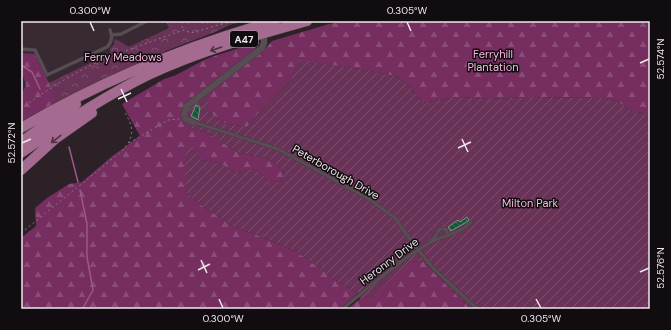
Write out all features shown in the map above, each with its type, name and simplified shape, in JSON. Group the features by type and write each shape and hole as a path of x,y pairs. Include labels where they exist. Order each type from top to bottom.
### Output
{"highway":[{"name":"A47","path":"21,142 49,122 116,82 240,31 275,21"},
{"name":"A47","path":"21,128 74,98 114,79 181,56 307,21"},
{"name":"A47","path":"21,153 56,128 109,95 149,75 181,56"},
{"name":"A47","path":"21,170 55,139 84,118 181,56"}],"street":[{"path":"193,122 186,119 184,115 187,106 262,48 264,43 264,33"}],"lane":[{"path":"112,35 121,34 147,21"},
{"path":"21,48 35,50 47,75 107,47 111,43 112,35 110,30"},
{"name":"Peterborough Drive","path":"193,122 278,150 329,176 369,199 394,218 434,269 473,305 480,309"},
{"name":"Heronry Drive","path":"342,309 418,250 432,241 460,231 467,227 471,222"},
{"path":"432,241 442,228 446,229 448,236"}],"path":[{"path":"183,21 182,27 184,30"},
{"path":"21,108 79,72 135,47 184,30 191,33 232,21"},
{"path":"97,63 99,68"},
{"path":"124,111 132,127 129,143"},
{"path":"21,233 122,151 129,143 168,120 186,119"}],"shaded area":[{"path":"21,21 166,21 169,27 129,47 114,45 112,53 49,83 21,104"}],"green space":[{"name":"Ferry Meadows","path":"166,21 244,21 229,25 215,32 170,49 121,72 21,126 21,95 26,85 23,76 21,75 21,53 35,54 49,83 111,53 110,49 114,45 115,39 129,47 169,28"},
{"name":"Ferry Meadows","path":"166,21 244,21 229,25 215,32 170,49 57,105 49,83 111,53 110,49 114,45 115,39 129,47 169,28"},
{"name":"Ferryhill Plantation","path":"346,21 650,21 650,122 644,113 634,112 616,101 600,98 527,97 490,99 457,97 422,103 411,88 399,77 360,69 299,61 290,81 266,104 247,127 223,123 208,111 188,109 188,128 204,131 239,153 270,159 284,172 281,182 267,180 254,169 247,169 237,173 219,163 201,160 185,192 201,205 234,227 297,252 337,281 358,293 341,309 21,309 21,238 36,226 35,208 47,198 69,184 82,182 111,157 140,136 122,104 164,79 174,76 204,60 217,55 249,45 254,45 256,50 260,53 272,41 329,24"},
{"name":"Milton Park","path":"299,60 360,69 399,77 411,88 422,103 457,97 490,99 527,97 600,98 616,101 634,112 644,113 650,122 650,309 466,309 468,306 424,262 410,261 374,296 360,299 358,293 337,281 297,252 234,227 201,205 185,192 185,148 193,147 201,160 219,163 237,173 247,169 254,169 267,180 281,182 284,172 270,159 239,153 204,131 188,128 189,103 207,92 208,111 223,123 247,127 266,104 290,81"},
{"path":"410,261 424,262 468,306 466,309 347,309 360,299 374,296"}],"building":[{"path":"196,105 200,107 198,120 191,116"},
{"path":"467,217 469,220 451,231 448,227 458,220 460,222"}],"waterway":[{"path":"21,65 32,72 40,89"},
{"path":"69,147 78,182"},
{"path":"80,190 87,224 87,257 93,290 83,308"}]}
